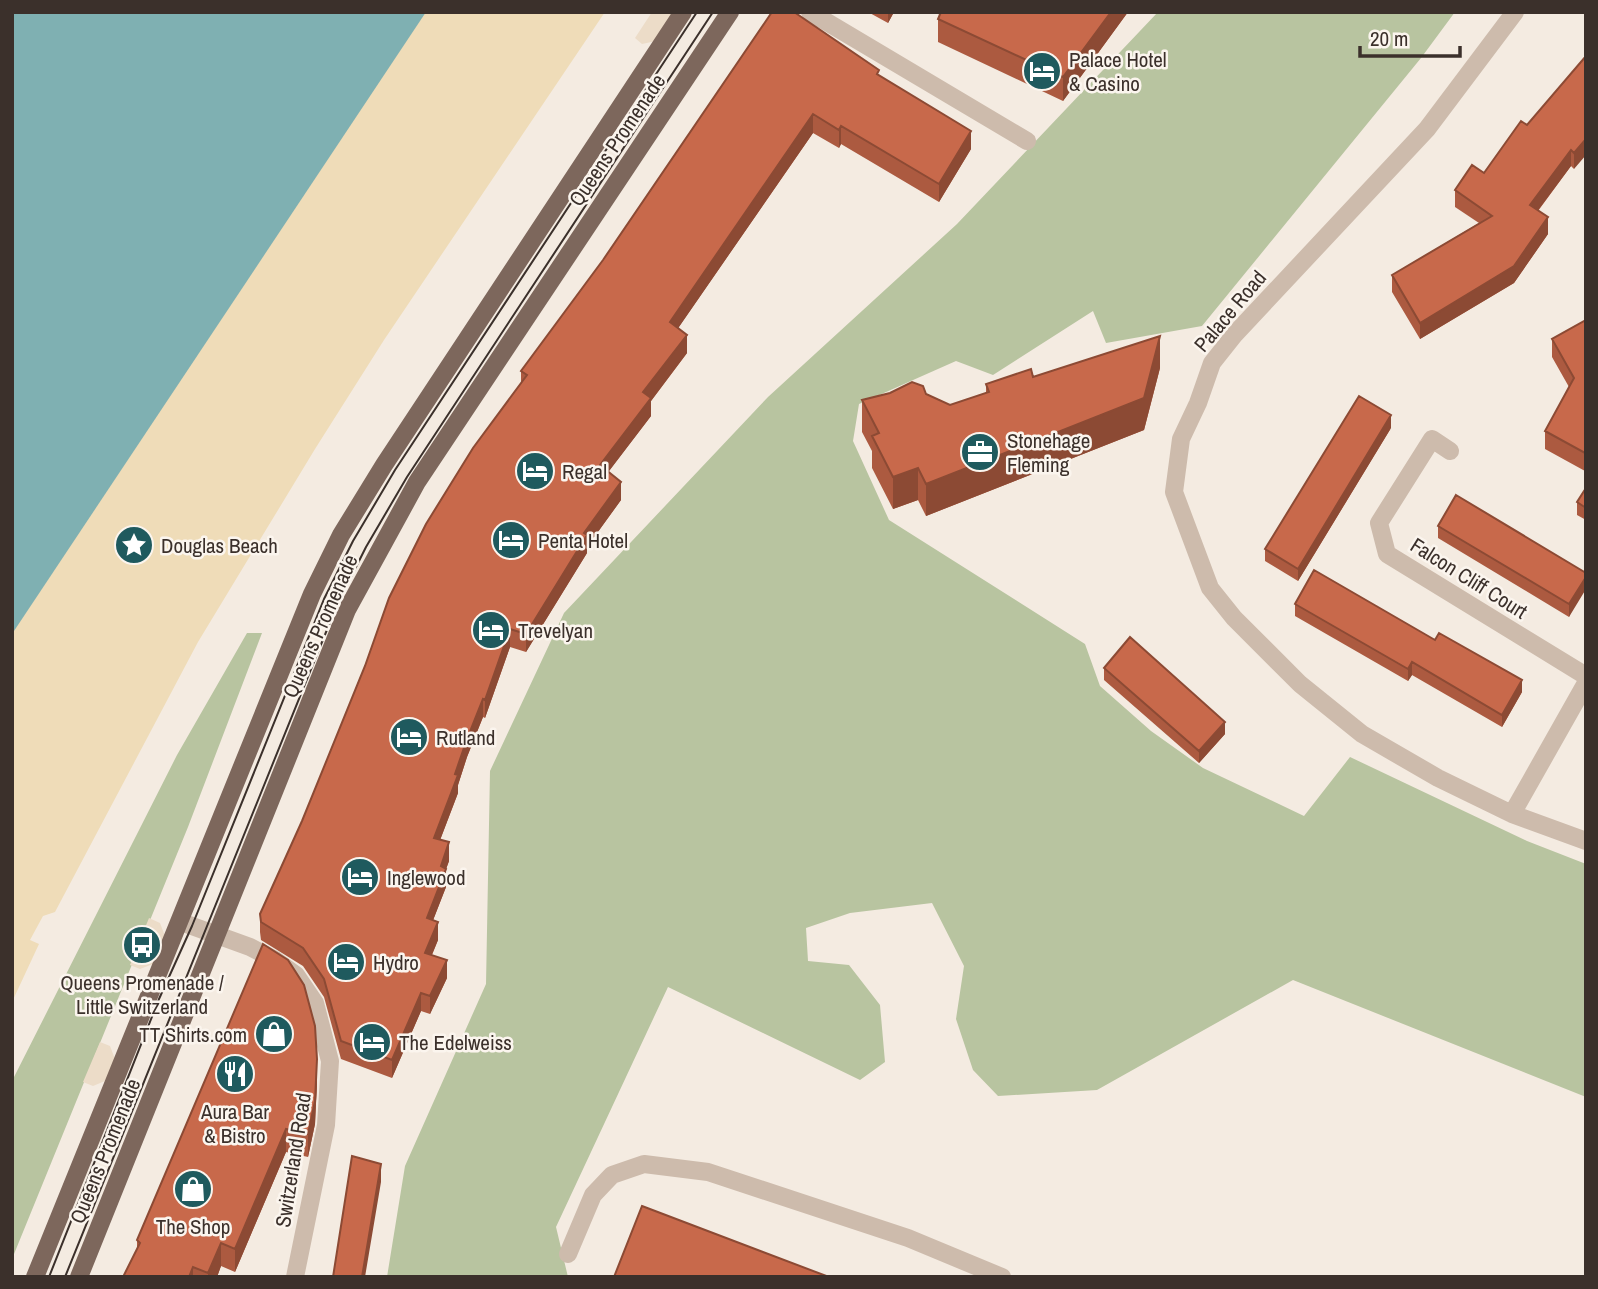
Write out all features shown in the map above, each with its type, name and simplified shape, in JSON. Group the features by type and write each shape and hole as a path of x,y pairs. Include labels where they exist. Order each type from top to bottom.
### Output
{"main road":[{"name":"Queens Promenade","path":"35,1277 312,594 341,535 391,453 683,12"},
{"name":"Queens Promenade","path":"79,1277 347,610 417,482 730,12"}],"street":[{"path":"810,12 1027,141"},
{"name":"Palace Road","path":"1516,12 1427,129 1212,363 1198,403 1181,439 1174,492 1210,589 1234,618 1300,684 1362,734 1438,778 1512,814 1586,841"},
{"name":"Falcon Cliff Court","path":"1450,451 1432,439 1379,523 1387,554 1586,676"},
{"path":"1512,814 1586,684"},
{"name":"Switzerland Road","path":"181,922 250,947 296,975 315,1003 330,1061 326,1125 295,1277"},
{"path":"568,1254 593,1195 611,1175 644,1164 708,1172 908,1238 1002,1277"}],"green space":[{"path":"1158,12 1455,12 1421,58 1202,326 1106,343 1093,311 993,375 956,361 859,404 853,441 889,520 1085,644 1100,686 1151,731 1203,768 1304,816 1350,757 1527,841 1586,864 1586,1097 1293,980 1097,1090 998,1096 973,1070 956,1019 964,966 932,903 850,913 806,928 808,961 849,965 880,1005 885,1062 860,1080 668,987 556,1227 568,1277 387,1277 405,1166 486,984 490,771 564,613 768,397 957,224"},
{"path":"247,633 262,633 188,827 12,1259 12,1081 177,755"}],"sand":[{"name":"Douglas Beach","path":"12,12 605,12 384,340 198,642 55,912 43,916 30,940 39,944 12,1002"}],"shaded area":[{"path":"652,12 672,12 673,16 656,41 642,44 635,38"},
{"path":"149,918 160,923 165,936 153,964 140,969 130,965"},
{"path":"100,1042 110,1046 115,1059 105,1081 93,1086 83,1082"}],"water":[{"path":"12,12 426,12 12,634"}],"building":[{"path":"772,12 794,12 879,70 877,74 971,131 939,184 841,126 839,130 813,114 670,322 687,335 643,392 651,398 600,465 621,482 584,533 587,535 526,634 510,629 485,700 483,699 467,739 455,774 458,775 434,838 449,842 441,866 446,869 427,918 438,922 425,953 447,960 430,996 421,993 392,1060 341,1041 324,979 303,948 261,922 260,914 302,821 365,666 389,598 426,524 473,448 527,375 521,371 603,260"},
{"path":"941,12 1111,12 1063,77 938,19"},
{"path":"1586,56 1586,139 1574,153 1571,150 1530,205 1548,217 1514,266 1420,323 1392,275 1492,216 1455,190 1472,165 1484,173 1521,121 1527,125"},
{"path":"1586,320 1585,453 1545,431 1574,378 1552,339"},
{"path":"1160,336 1144,398 926,484 918,468 893,477 872,436 879,433 862,400 890,393 912,382 923,386 926,394 950,405 989,392 986,384 1031,369 1033,377"},
{"path":"1359,396 1391,415 1298,569 1265,549"},
{"path":"1586,488 1586,508 1577,502"},
{"path":"1456,495 1586,573 1569,604 1438,526"},
{"path":"1314,570 1435,640 1439,633 1522,680 1502,715 1412,662 1408,669 1295,604"},
{"path":"1130,637 1225,722 1199,751 1104,668"},
{"path":"263,944 288,960 304,985 315,1026 315,1101 308,1134 286,1129 235,1249 221,1243 208,1273 193,1267 189,1277 123,1277 140,1243 137,1240"},
{"path":"352,1156 381,1164 362,1277 333,1277"},
{"path":"642,1206 829,1277 614,1277"}],"tram line":[{"path":"49,1277 159,999 192,926 324,599 353,541 395,470 697,12"},
{"path":"65,1277 337,605 366,547 407,477 713,12"}],"place":[{"name":"Palace Hotel & Casino","path":"1042,71"},
{"name":"Stonehage Fleming","path":"980,452"},
{"name":"Regal","path":"535,471"},
{"name":"Penta Hotel","path":"511,540"},
{"name":"Douglas Beach","path":"134,545"},
{"name":"Trevelyan","path":"491,630"},
{"name":"Rutland","path":"409,737"},
{"name":"Inglewood","path":"360,877"},
{"name":"Queens Promenade / Little Switzerland","path":"142,945"},
{"name":"Hydro","path":"346,962"},
{"name":"TT Shirts.com","path":"274,1034"},
{"name":"The Edelweiss","path":"372,1042"},
{"name":"Aura Bar & Bistro","path":"235,1074"},
{"name":"The Shop","path":"193,1189"}]}
